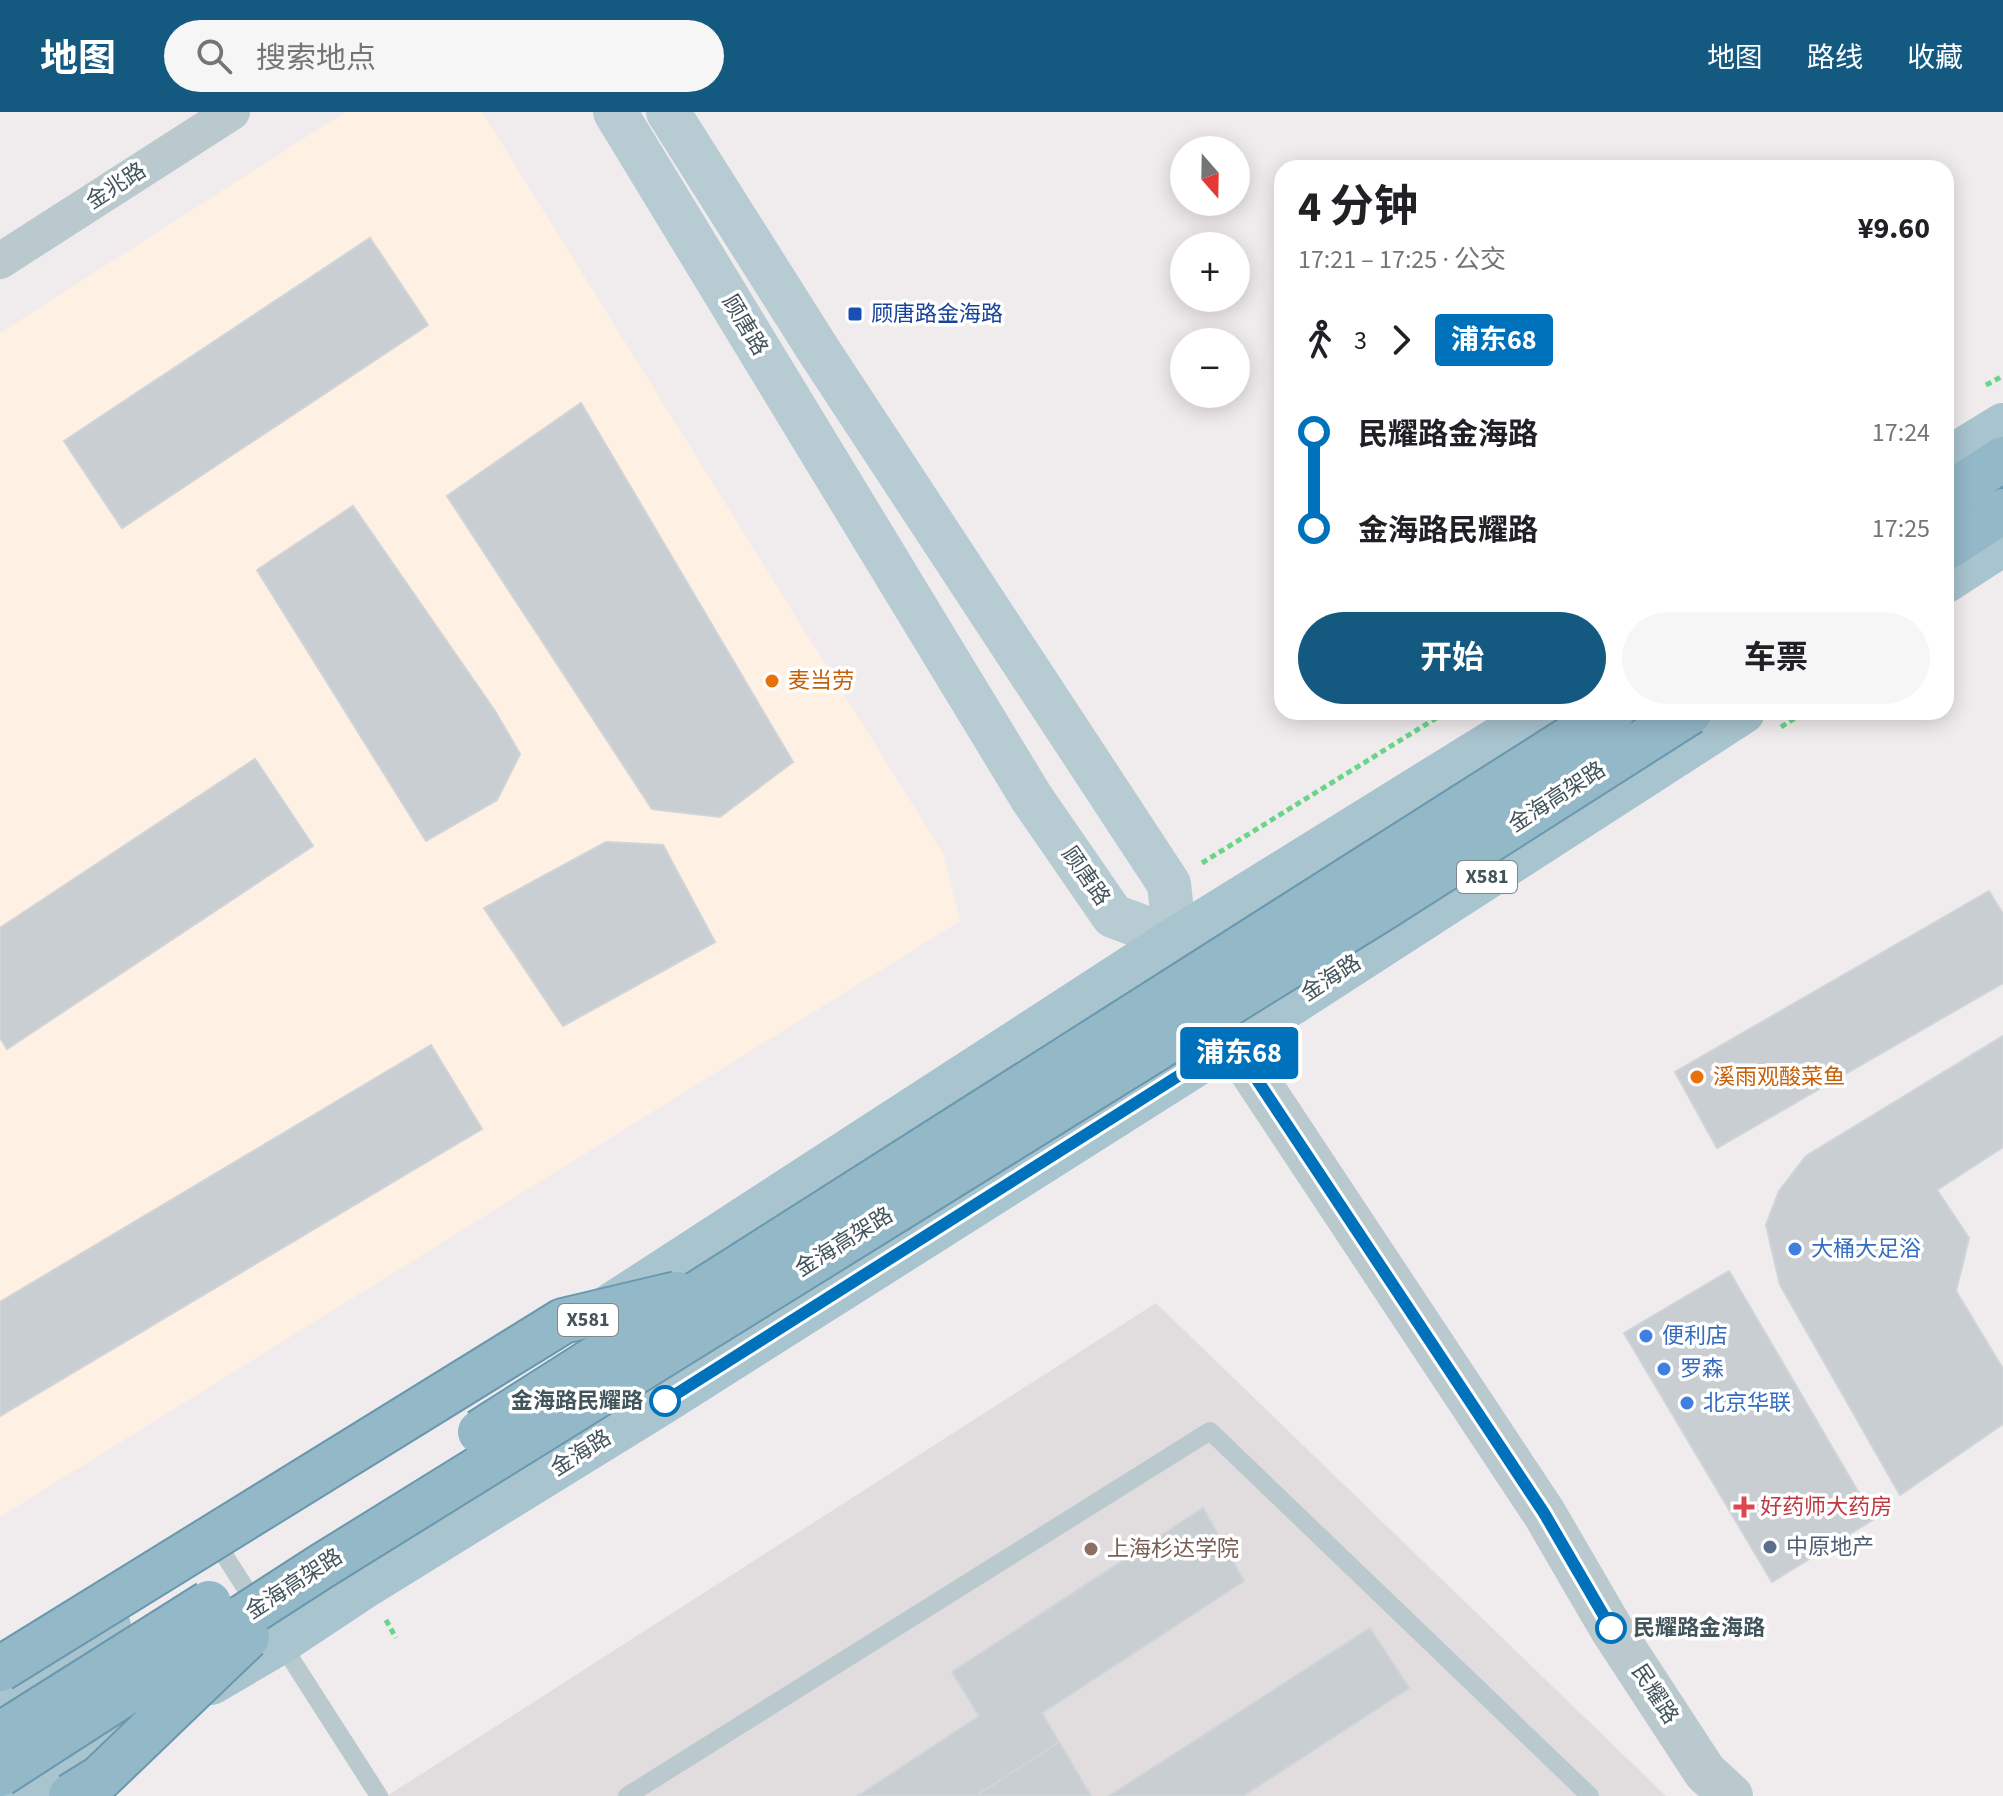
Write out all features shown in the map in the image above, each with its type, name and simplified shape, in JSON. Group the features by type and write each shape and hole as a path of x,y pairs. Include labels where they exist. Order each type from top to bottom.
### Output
{"highway":[{"path":"1954,491 2003,459"},
{"path":"1954,543 2003,511"},
{"name":"金海高架路","path":"0,1735 1599,720"},
{"name":"金海高架路","path":"0,1774 322,1566 1381,909 1677,720"},
{"path":"0,1669 563,1321 711,1286"},
{"path":"46,1790 100,1778 322,1566"}],"main road":[{"name":"顾唐路","path":"615,112 1031,797 1113,916 1175,939"},
{"path":"668,112 819,351 1169,884 1175,939"},
{"path":"1954,455 2003,425"},
{"path":"1954,576 2003,544"},
{"name":"X581","path":"0,1697 318,1495 1175,939 1528,720"},
{"name":"金海路","path":"46,1790 1232,1042 1731,720"},
{"name":"民耀路","path":"1175,939 1232,1042"}],"street":[{"name":"金兆路","path":"0,261 232,112"},
{"name":"民耀路","path":"1232,1042 1544,1513 1611,1628 1705,1772 1731,1796"},
{"path":"0,1707 46,1790"}],"lane":[{"path":"627,1796 647,1791 1210,1431 1590,1796"},
{"path":"223,1553 379,1796"}],"shaded area":[{"path":"345,112 482,112 944,855 960,921 0,1517 0,333"},
{"name":"上海杉达学院","path":"1156,1303 1666,1796 387,1796"}],"building":[{"path":"370,238 428,325 122,528 64,441"},
{"path":"581,403 793,762 720,817 652,809 447,496"},
{"path":"353,506 495,711 520,754 497,800 426,841 257,570"},
{"path":"255,759 313,846 7,1049 0,1038 0,928"},
{"path":"606,842 663,845 715,942 563,1026 484,908"},
{"path":"1989,891 2003,914 2003,983 1717,1148 1675,1072"},
{"path":"2003,1036 2003,1147 1937,1190 1969,1238 1956,1291 2003,1369 2003,1424 1900,1495 1780,1285 1766,1225 1779,1191 1806,1156"},
{"path":"431,1045 482,1129 0,1416 0,1302"},
{"path":"1729,1271 1874,1519 1772,1582 1624,1333"},
{"path":"1203,1508 1244,1581 1042,1713 1059,1742 976,1796 858,1796 979,1716 952,1672"},
{"path":"1370,1628 1409,1688 1243,1796 1109,1796"},
{"path":"1059,1742 1091,1796 976,1796"}],"bus line":[{"name":"浦东68","path":"665,1401 1232,1042 1544,1513 1611,1628"}],"place":[{"name":"顾唐路金海路","path":"855,314"},
{"name":"麦当劳","path":"772,681"},
{"name":"溪雨观酸菜鱼","path":"1697,1077"},
{"name":"大桶大足浴","path":"1795,1249"},
{"name":"便利店","path":"1646,1336"},
{"name":"罗森","path":"1664,1369"},
{"name":"金海路民耀路","path":"665,1401"},
{"name":"北京华联","path":"1687,1403"},
{"name":"好药师大药房","path":"1744,1507"},
{"name":"中原地产","path":"1770,1547"},
{"name":"上海杉达学院","path":"1091,1549"},
{"name":"民耀路金海路","path":"1611,1628"}]}
